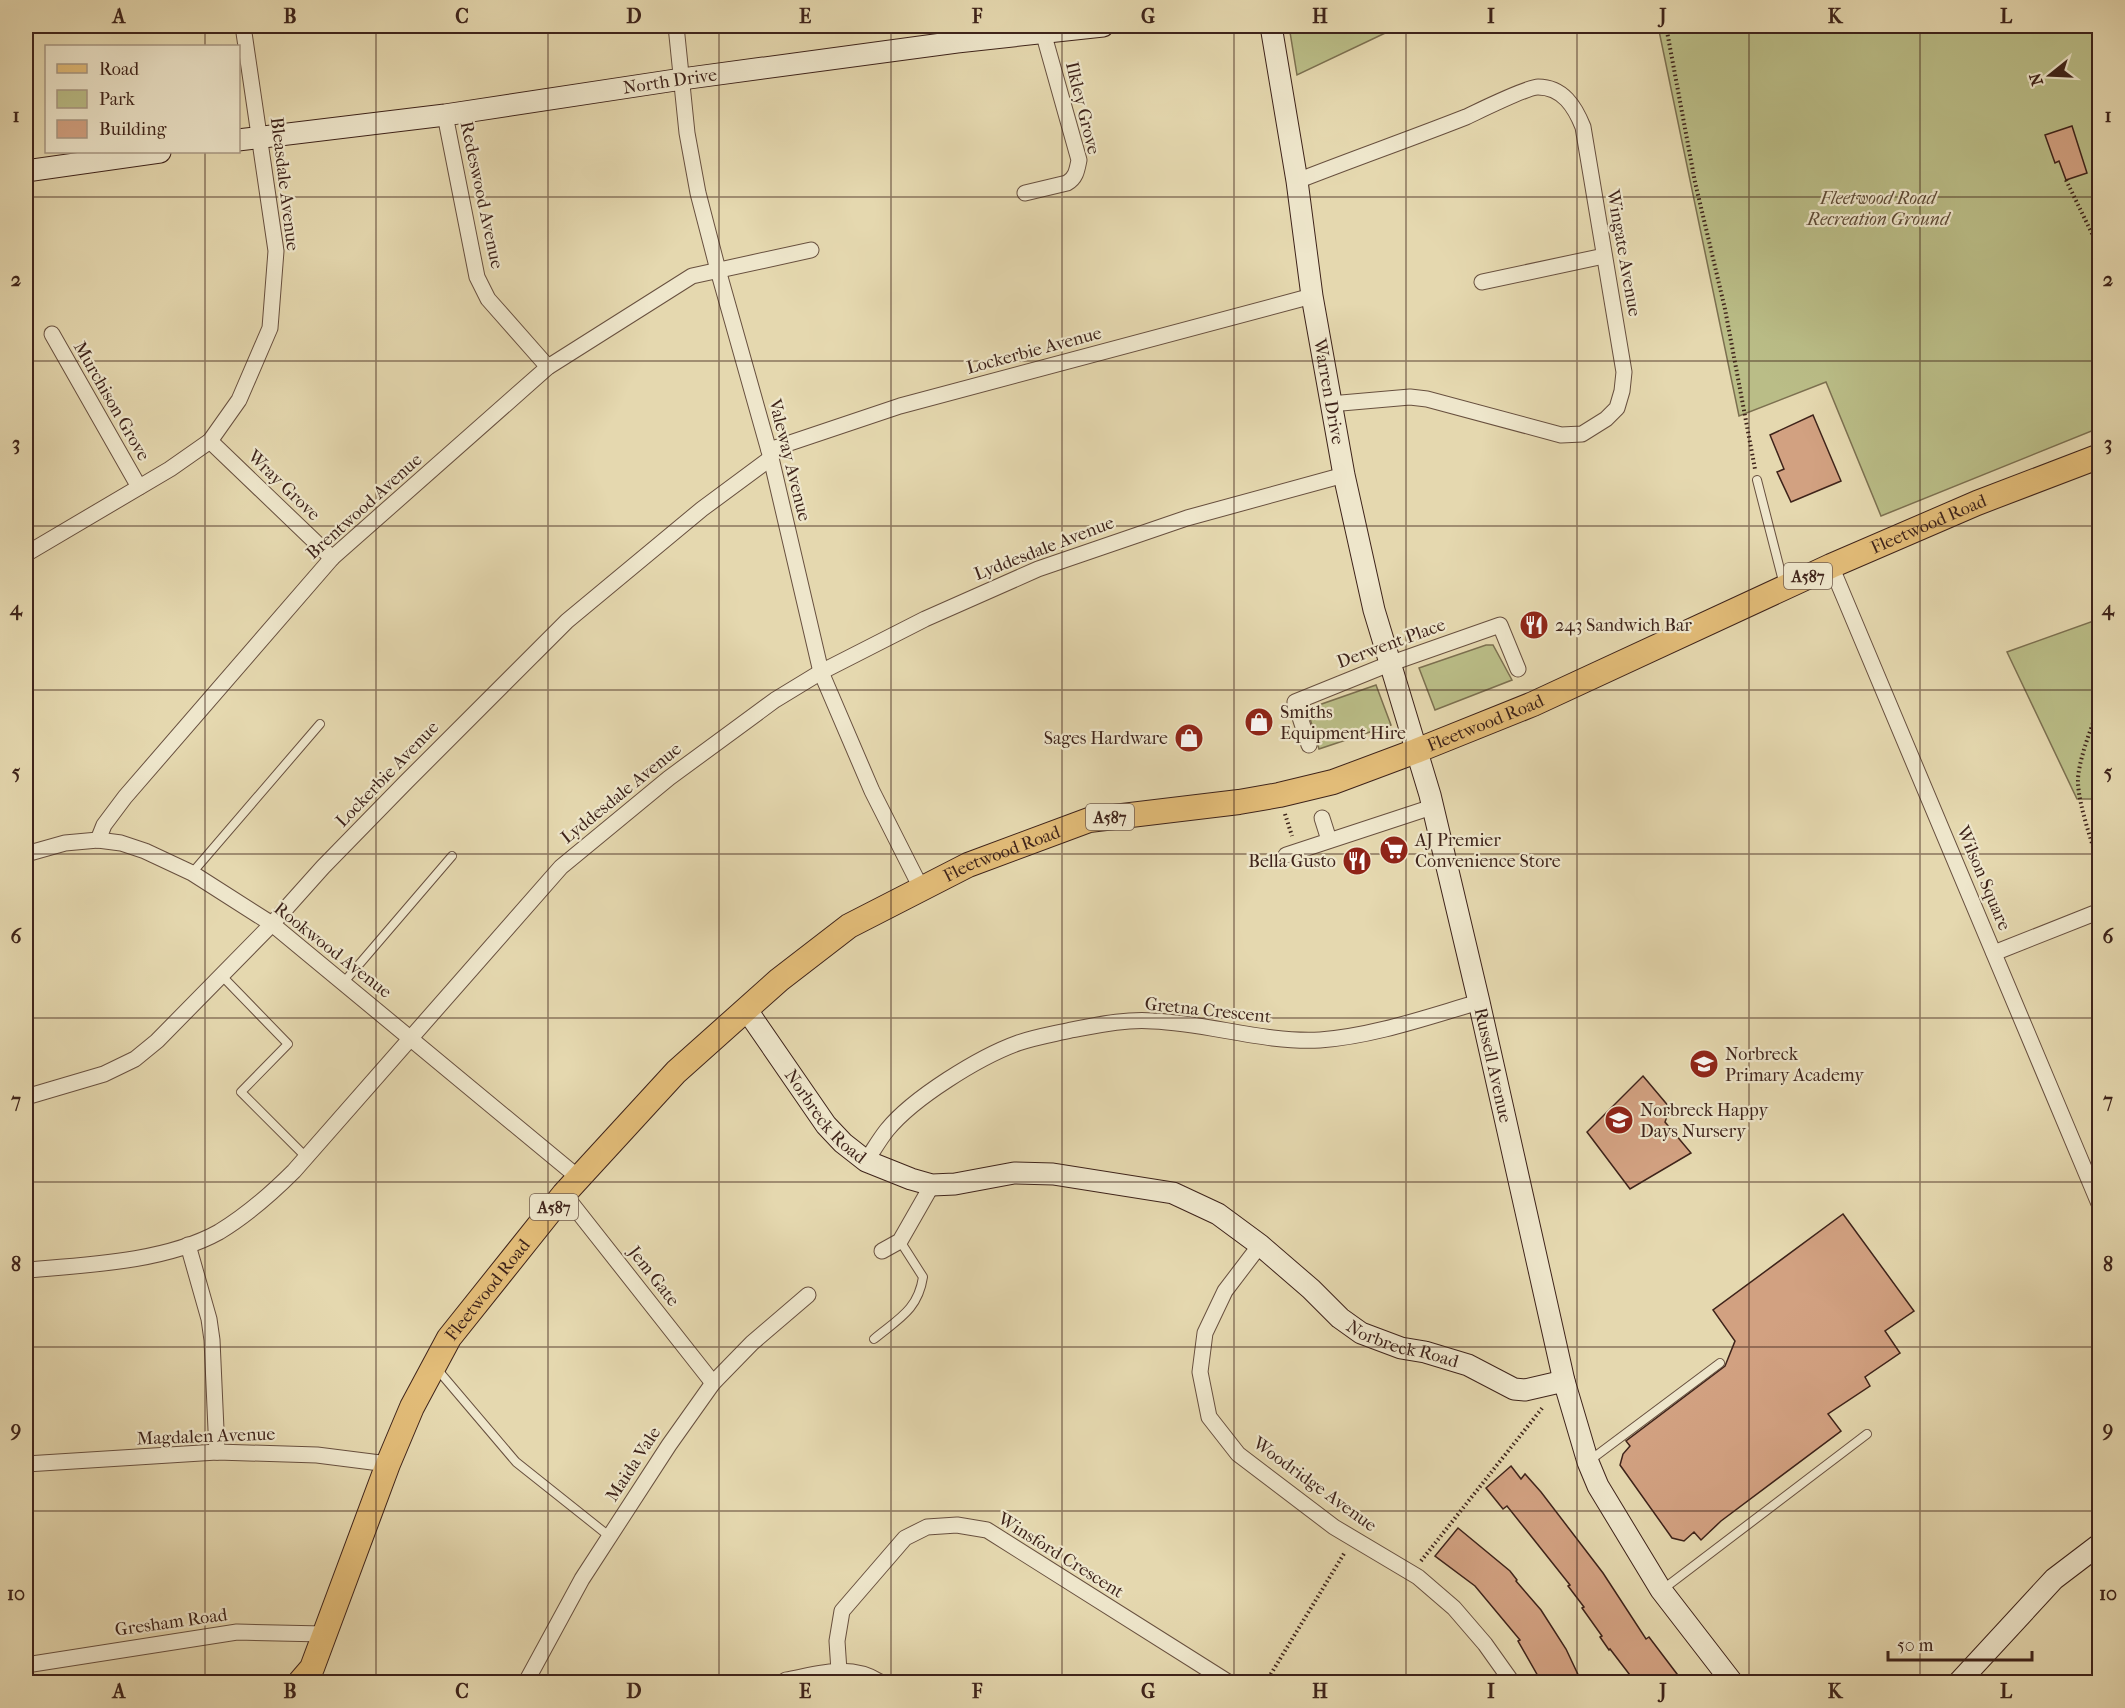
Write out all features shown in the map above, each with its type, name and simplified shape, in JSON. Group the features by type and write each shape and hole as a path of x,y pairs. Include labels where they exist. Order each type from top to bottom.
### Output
{"main road":[{"name":"Fleetwood Road","path":"309,1678 388,1464 412,1407 449,1338 571,1186 676,1072 779,980 849,926 968,864 1089,820 1279,795 1333,782 1416,751 1533,704 1830,566 1977,503 2100,456"}],"street":[{"name":"Bleasdale Avenue","path":"26,554 139,487 210,441 239,400 270,328 276,251 249,139 243,26"},
{"name":"Valeway Avenue","path":"676,26 687,133 698,193 770,454 821,672 876,800 921,888"},
{"name":"North Drive","path":"249,139 445,115 956,34 1043,32 1102,26"},
{"name":"Warren Drive","path":"1271,26 1297,181 1312,296 1344,475 1374,610 1416,751"},
{"name":"Ilkley Grove","path":"1025,194 1072,180 1079,160 1043,32"},
{"name":"Wingate Avenue","path":"1297,181 1537,87 1553,90 1569,99 1583,127 1624,372 1617,408 1606,419 1582,434 1561,435 1427,399 1410,398 1330,404"},
{"name":"Redeswood Avenue","path":"445,115 477,277 488,299 548,367"},
{"path":"26,171 153,153"},
{"name":"Brentwood Avenue","path":"98,840 104,825 125,797 332,558 548,367 692,276 811,250"},
{"path":"1482,282 1604,256"},
{"name":"Lockerbie Avenue","path":"26,1098 91,1079 135,1059 157,1041 272,924 406,782 567,621 770,454 900,406 1312,296"},
{"name":"Murchison Grove","path":"52,334 139,487"},
{"name":"Wray Grove","path":"210,441 332,558"},
{"name":"Lyddesdale Avenue","path":"26,1270 108,1264 148,1256 188,1245 217,1233 244,1216 274,1192 561,867 669,778 774,700 821,672 925,619 1038,569 1187,518 1344,475"},
{"name":"Wilson Square","path":"1830,566 2095,1184 2100,1206"},
{"name":"Derwent Place","path":"1309,745 1295,702 1389,664 1500,625 1518,669"},
{"name":"Russell Avenue","path":"1416,751 1432,807 1479,1002 1564,1381"},
{"path":"1292,853 1432,807"},
{"path":"1322,818 1329,840"},
{"name":"Rookwood Avenue","path":"26,854 65,843 98,840 121,843 145,851 192,873 272,924 344,982 411,1038 571,1186"},
{"path":"1994,953 2100,911"},
{"name":"Gretna Crescent","path":"866,1161 887,1129 925,1095 960,1072 1019,1043 1110,1022 1151,1020 1195,1024 1250,1034 1318,1040 1348,1037 1479,1002"},
{"name":"Norbreck Road","path":"746,1009 826,1125 843,1143 866,1161 932,1185 955,1184 1014,1173 1053,1174 1173,1194 1218,1214 1260,1245 1311,1289 1340,1318 1361,1333 1401,1348 1425,1352 1468,1365 1514,1389 1525,1390 1564,1381"},
{"path":"882,1251 900,1241 932,1185"},
{"name":"Jem Gate","path":"571,1186 713,1383"},
{"path":"188,1245 209,1319 212,1340 217,1452"},
{"name":"Woodridge Avenue","path":"1260,1245 1225,1291 1205,1333 1200,1372 1209,1417 1238,1454 1334,1527 1411,1573 1454,1608 1485,1644 1512,1683"},
{"name":"Maida Vale","path":"526,1683 582,1578 669,1445 713,1383 752,1343 808,1294"},
{"path":"1564,1381 1588,1462 1598,1486 1661,1590 1732,1683"},
{"name":"Magdalen Avenue","path":"26,1464 217,1452 317,1455 388,1464"},
{"name":"Winsford Crescent","path":"839,1671 837,1641 842,1611 906,1538 927,1527 957,1525 987,1530 1228,1683"},
{"path":"1959,1683 2054,1579 2100,1544"},
{"name":"Gresham Road","path":"26,1665 237,1632 324,1634"},
{"path":"783,1683 786,1680 839,1671 868,1674 880,1683"}],"lane":[{"path":"1757,480 1784,587"},
{"path":"192,873 320,724"},
{"path":"344,982 452,856"},
{"path":"222,976 288,1044 241,1092 306,1156"},
{"path":"874,1339 913,1307 920,1294 923,1277 900,1241"},
{"path":"1588,1462 1720,1364"},
{"path":"434,1365 516,1462 609,1536"},
{"path":"1661,1590 1867,1434"}],"path":[{"path":"1666,26 1695,182 1725,309 1757,480"},
{"path":"2066,180 2100,250"},
{"path":"2100,707 2093,722 2078,782 2087,826 2100,869"},
{"path":"1279,795 1292,853"},
{"path":"1411,1573 1564,1381"},
{"path":"1266,1683 1353,1539"}],"green space":[{"path":"1289,26 1400,26 1297,75"},
{"name":"Fleetwood Road Recreation Ground","path":"1658,26 2099,26 2099,428 1881,516 1826,382 1739,416"},
{"path":"2099,619 2099,799 2077,799 2007,652"},
{"path":"1486,645 1493,645 1512,680 1435,710 1419,668"},
{"path":"1376,685 1391,725 1319,749 1309,715 1316,706"}],"building":[{"path":"2072,126 2087,173 2066,180 2059,161 2055,163 2045,135"},
{"path":"1813,415 1841,481 1791,502 1777,472 1784,469 1770,435"},
{"path":"1643,1076 1670,1108 1665,1122 1691,1153 1630,1189 1587,1132"},
{"path":"1843,1214 1914,1311 1885,1331 1900,1353 1865,1377 1870,1386 1828,1414 1841,1431 1721,1521 1701,1540 1694,1532 1684,1541 1672,1538 1620,1465 1623,1454 1630,1446 1626,1441 1725,1366 1735,1341 1713,1310"},
{"path":"1511,1466 1521,1479 1525,1474 1541,1492 1603,1573 1646,1639 1649,1637 1677,1674 1666,1683 1636,1683 1600,1637 1602,1636 1582,1608 1584,1607 1568,1586 1570,1585 1507,1506 1503,1509 1486,1488"},
{"path":"1458,1528 1510,1571 1541,1610 1566,1649 1582,1683 1542,1683 1518,1641 1520,1640 1475,1586 1435,1556"}],"place":[{"name":"243 Sandwich Bar","path":"1534,625"},
{"name":"Smiths Equipment Hire","path":"1259,722"},
{"name":"Sages Hardware","path":"1189,738"},
{"name":"AJ Premier Convenience Store","path":"1394,850"},
{"name":"Bella Gusto","path":"1357,861"},
{"name":"Norbreck Primary Academy","path":"1704,1064"},
{"name":"Norbreck Happy Days Nursery","path":"1619,1120"}]}
